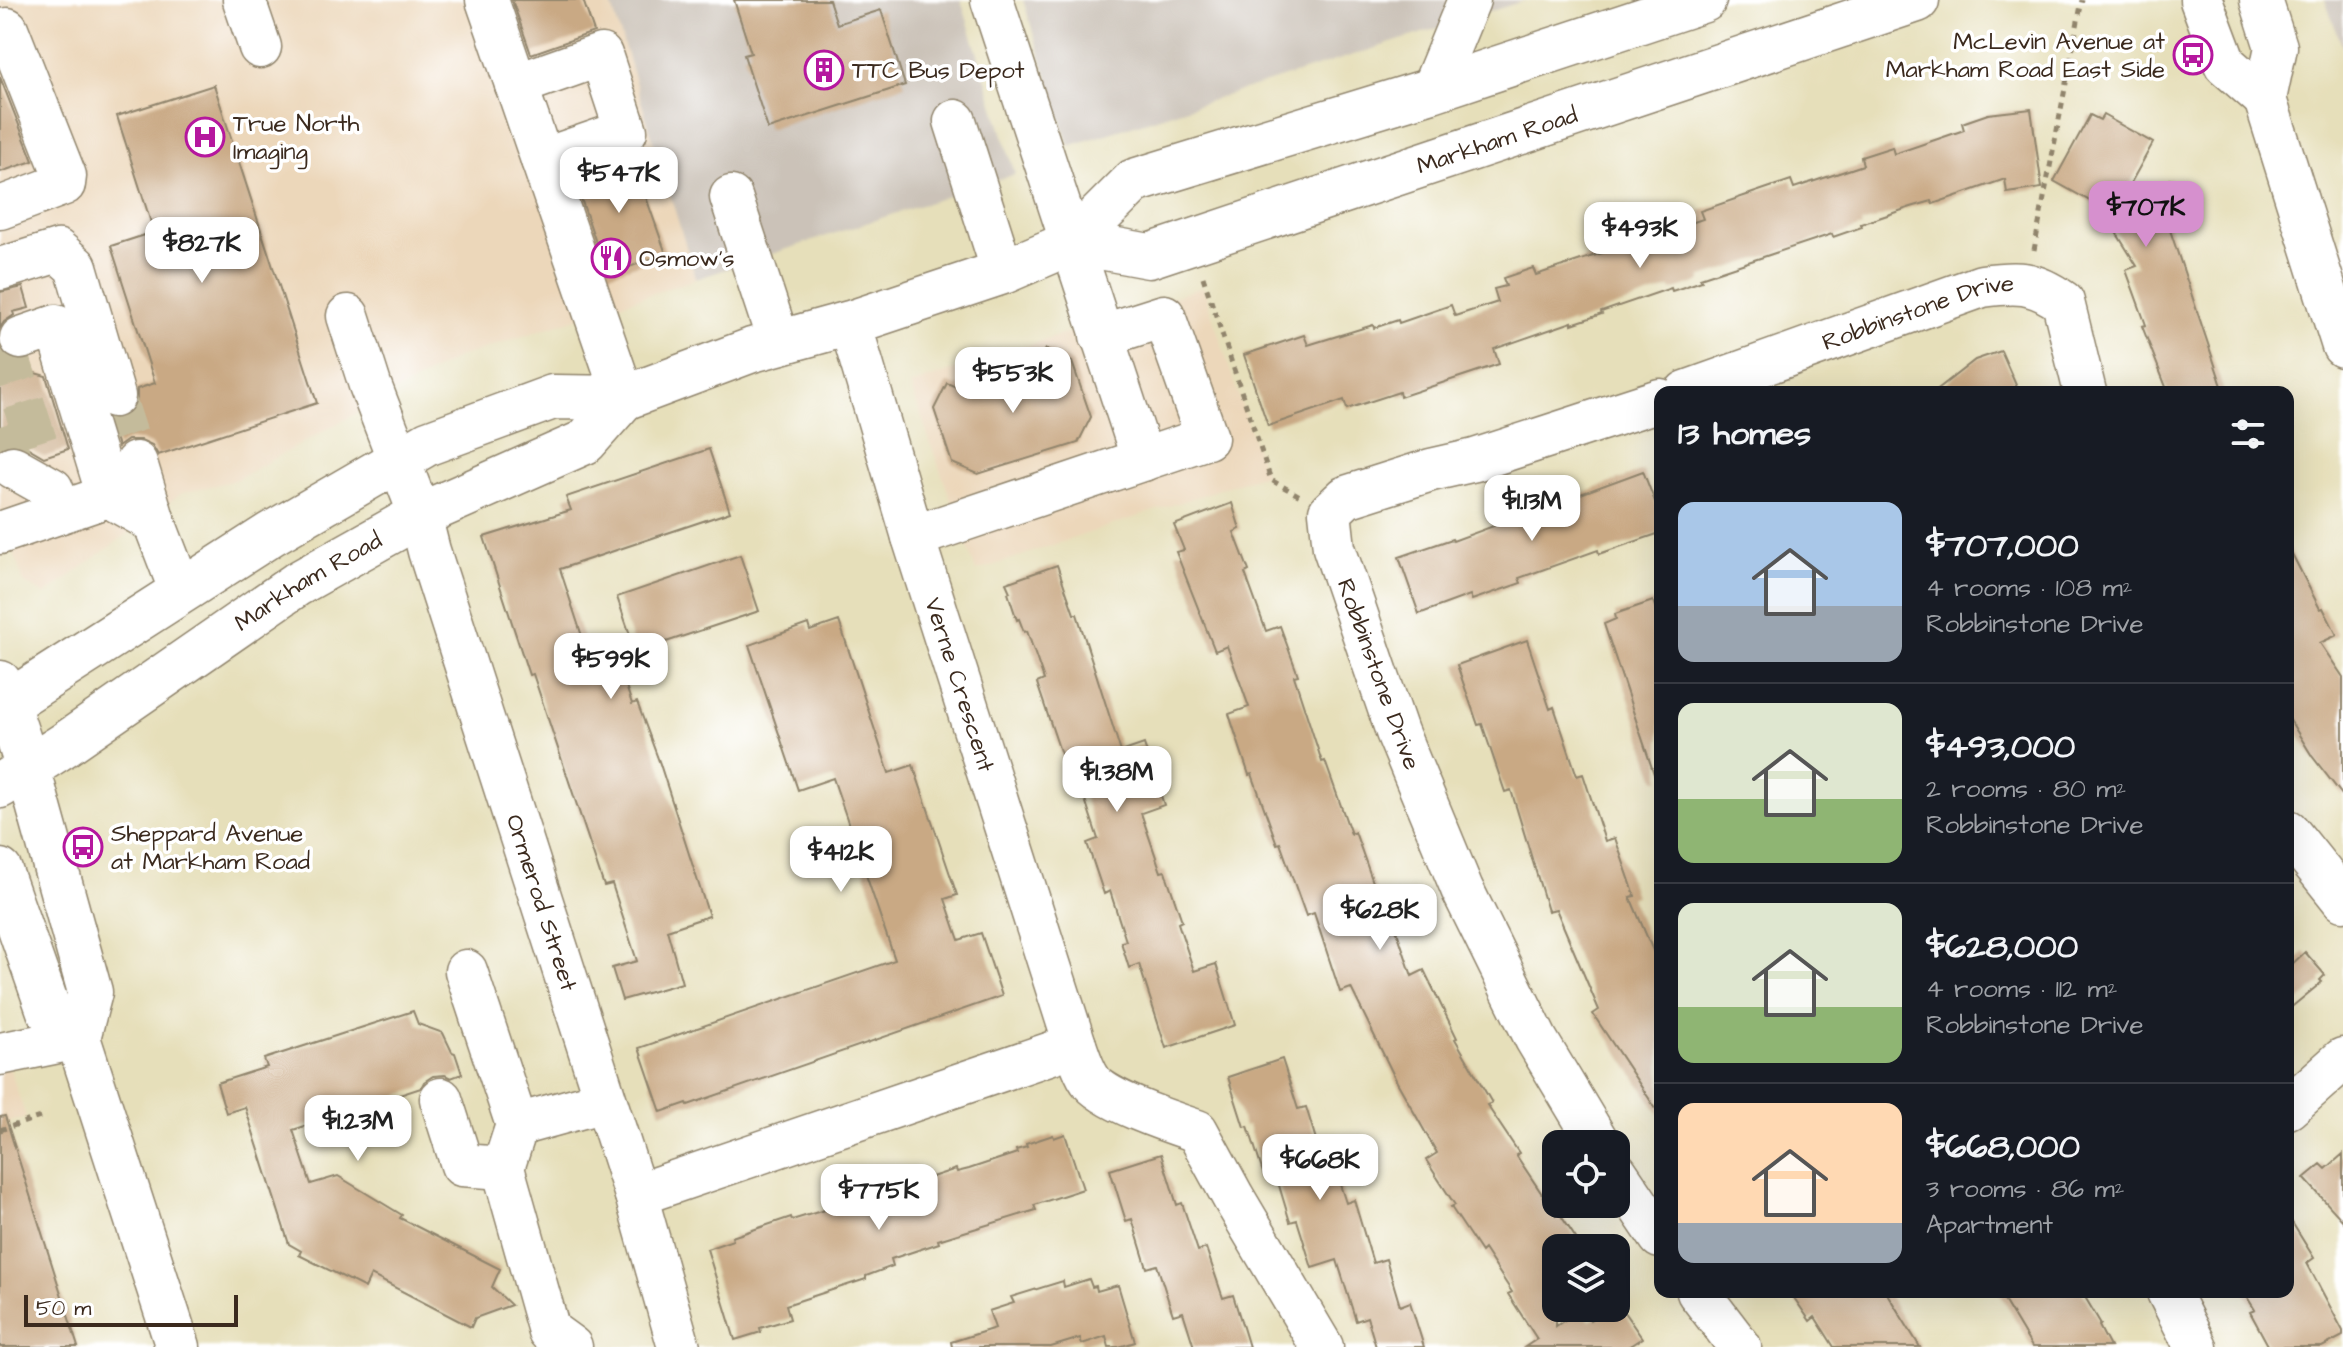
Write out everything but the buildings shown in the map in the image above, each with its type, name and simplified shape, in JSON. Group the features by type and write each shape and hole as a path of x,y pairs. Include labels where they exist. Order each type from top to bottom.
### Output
{"main road":[{"name":"Markham Road","path":"2,698 181,592 271,534 428,443 553,397 624,398 752,350 850,323 1003,272 1073,242 1134,181 1432,90 1704,0"},
{"name":"Markham Road","path":"1073,242 1149,256 1917,0"},
{"name":"Markham Road","path":"14,777 297,584 420,515 585,442 624,398"},
{"path":"2,698 14,777 90,992 78,1038"},
{"path":"0,871 49,1011 78,1038 178,1347"}],"street":[{"path":"0,3 9,0"},
{"path":"244,0 260,47"},
{"path":"487,0 624,398"},
{"path":"992,0 1143,460"},
{"path":"1432,90 1469,0"},
{"path":"2201,0 2225,64 2265,99 2327,238 2343,346"},
{"path":"2261,0 2276,47 2265,99"},
{"path":"0,31 7,29 65,176 64,184 54,189 0,208"},
{"path":"516,85 601,55 626,131 542,160"},
{"path":"955,121 1003,272"},
{"path":"731,197 779,343"},
{"path":"0,269 58,251 76,267 69,357"},
{"name":"Robbinstone Drive","path":"1703,386 1982,286 2012,282 2028,283 2046,290 2063,302 2084,386"},
{"name":"Ormerod Street","path":"348,316 370,385 420,515 636,1195 668,1344"},
{"path":"913,537 1207,438 1164,316 1101,336"},
{"name":"Verne Crescent","path":"850,323 913,537 1075,1045 1089,1079 1097,1087 1154,1117 1197,1131 1322,1347"},
{"path":"26,336 56,326 69,357 108,496"},
{"path":"69,357 114,396"},
{"path":"1330,512 1346,497 1431,470 1475,460 1654,402"},
{"path":"136,463 154,522 181,592"},
{"path":"0,533 46,475 108,496 154,522"},
{"name":"Robbinstone Drive","path":"1330,512 1334,548 1397,732 1462,889 1536,1039 1591,1130"},
{"path":"2294,839 2343,900"},
{"path":"466,971 517,1125 503,1168 549,1331 571,1347"},
{"path":"0,1054 78,1038"},
{"path":"636,1195 1075,1045"},
{"path":"2294,1103 2343,1059"},
{"path":"441,1099 462,1165 503,1168"},
{"path":"517,1125 604,1101"},
{"path":"1630,1193 1654,1228"},
{"path":"1703,1298 1740,1347"},
{"path":"2171,1298 2196,1347"}],"path":[{"path":"2028,283 2082,0"},
{"path":"1203,277 1271,480 1330,512"},
{"path":"0,1130 40,1117"}],"shaded area":[{"path":"0,0 610,0 696,279 459,357 235,480 182,493 45,595 24,583 0,511"},
{"path":"610,0 961,0 1015,174 696,279"},
{"path":"1023,0 1526,0 1069,146"},
{"path":"2325,0 2343,0 2343,48"},
{"path":"1203,287 1264,474 976,571 910,385"},
{"path":"0,1040 26,1117 0,1125"}],"tunnel":[{"path":"4,343 41,457"},
{"path":"114,396 136,463"},
{"path":"0,426 13,467"}],"place":[{"name":"McLevin Avenue at Markham Road East Side","path":"2193,55"},
{"name":"TTC Bus Depot","path":"824,70"},
{"name":"True North Imaging","path":"205,137"},
{"name":"Osmow's","path":"611,258"},
{"name":"Sheppard Avenue at Markham Road","path":"83,847"}]}
